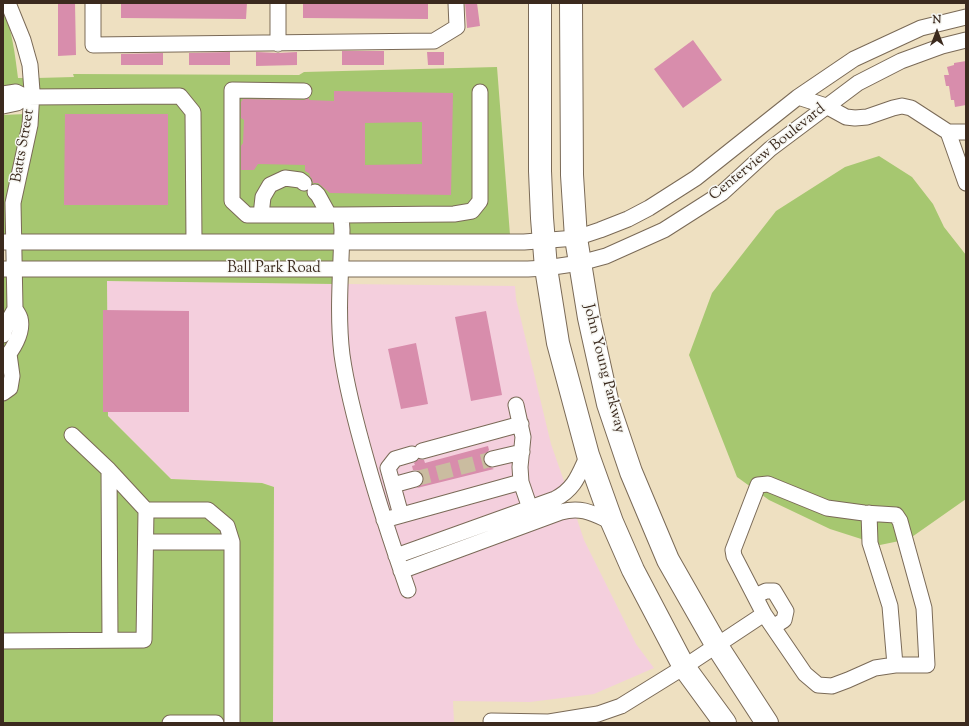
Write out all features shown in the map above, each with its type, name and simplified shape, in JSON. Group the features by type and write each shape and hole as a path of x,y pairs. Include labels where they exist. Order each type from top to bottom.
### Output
{"highway":[{"path":"540,3 540,171 546,268 558,343 588,455 612,522 634,570 684,667 725,723"},
{"name":"John Young Parkway","path":"571,3 572,175 576,238 589,318 608,404 631,472 668,560 717,646 768,723"},
{"path":"571,63 576,3"}],"street":[{"name":"Batts Street","path":"6,358 13,350 19,334 20,318 15,309 9,269 9,242 13,203 30,125 30,65 23,40 8,3"},
{"path":"93,3 93,45 434,41 457,27 456,3"},
{"path":"278,3 278,44"},
{"name":"Centerview Boulevard","path":"544,241 576,238 628,219 649,208 696,178 798,97 854,59 921,28 966,17"},
{"name":"Centerview Boulevard","path":"546,268 580,263 606,256 664,230 722,193 770,149 858,83 901,62 942,46 966,40"},
{"path":"304,91 232,90 232,201 248,214 454,214 472,211 480,201 480,92"},
{"path":"3,94 16,92 29,96 180,96 184,99 193,112 194,242"},
{"path":"3,106 17,103 29,96"},
{"path":"798,97 826,106 846,117 855,118 867,117 902,106 912,108 948,132 966,132"},
{"path":"948,132 966,183"},
{"path":"261,215 263,198 270,185 285,178 300,180 318,195 335,215 342,242 340,269 340,331 342,356 349,395 384,520 408,590"},
{"name":"Ball Park Road","path":"9,242 544,241"},
{"name":"Ball Park Road","path":"9,269 546,268"},
{"path":"3,335 7,322 15,309"},
{"path":"3,393 10,388 12,376 6,358"},
{"path":"516,405 523,437 520,467 521,482 533,515"},
{"path":"401,515 388,468 394,458 521,424"},
{"path":"3,641 144,640 146,510 109,470 72,435"},
{"path":"492,459 522,452"},
{"path":"402,571 533,515 565,494 574,484 588,455"},
{"path":"109,470 110,640"},
{"path":"393,485 415,479"},
{"path":"384,520 521,482"},
{"path":"768,484 827,508 869,513 896,515 900,521 924,608 927,665 895,665 875,668 832,686 818,685 805,674 764,614 734,556 733,550 758,485 768,484"},
{"path":"396,556 533,515 570,509 584,510 612,522"},
{"path":"146,510 208,510 227,526 232,542 232,723"},
{"path":"869,513 870,543 890,606 895,665"},
{"path":"146,542 232,542"},
{"path":"755,596 766,591 774,591 786,611 784,620 773,627"},
{"path":"491,721 549,722 598,714 621,706 717,646 764,614"},
{"path":"170,723 216,723"}],"shaded area":[{"path":"107,281 334,284 378,522 404,598 416,593 409,575 563,518 576,516 584,540 636,644 654,668 594,694 530,702 453,701 454,723 273,723 274,487 262,483 171,479 108,416"},
{"path":"346,284 515,286 516,299 551,444 565,484 553,492 400,548 366,438 348,355 346,330"}],"green space":[{"path":"3,7 11,33 18,78 25,78 26,88 15,87 3,90"},
{"path":"497,67 510,235 20,235 19,204 37,78 74,77 73,74 299,75 304,72"},
{"path":"26,114 8,235 3,235 3,115"},
{"path":"879,156 912,177 933,204 944,227 966,255 966,499 909,539 880,545 830,529 769,500 737,477 689,355 712,293 776,211 845,167"},
{"path":"21,249 335,249 335,262 21,262"},
{"path":"3,276 334,276 334,284 107,281 108,416 171,479 262,483 274,487 273,723 3,723"}],"building":[{"path":"58,3 75,3 76,55 58,56"},
{"path":"121,3 247,3 246,19 121,18"},
{"path":"303,3 428,3 428,19 303,18"},
{"path":"465,3 477,3 480,26 467,28"},
{"path":"693,40 722,80 683,108 654,69"},
{"path":"342,51 384,51 384,65 342,65"},
{"path":"230,52 230,65 189,65 189,53"},
{"path":"256,52 297,52 297,65 256,66"},
{"path":"427,52 444,52 444,65 428,65"},
{"path":"163,53 163,65 121,65 121,54"},
{"path":"966,61 966,105 955,107 954,100 951,100 949,86 946,86 944,75 949,75 947,67 954,65 954,63"},
{"path":"334,91 453,93 451,195 330,193 318,183 313,183 309,175 310,174 305,171 305,165 258,164 254,170 241,170 241,146 243,143 244,120 241,118 241,102 243,99 304,100 309,98 309,100 334,101","holes":["422,122 422,164 365,165 365,123"]},
{"path":"65,114 168,114 168,205 64,205"},
{"path":"103,310 189,311 189,412 103,412"},
{"path":"486,311 502,395 471,401 455,317"},
{"path":"416,343 428,404 401,409 388,349"},
{"path":"488,446 489,450 484,456 483,461 486,465 494,469 417,488 424,482 424,477 421,472 413,470 412,466 415,465 414,463 419,459 424,460 425,463"}],"tunnel":[{"path":"415,479 492,459"}]}
